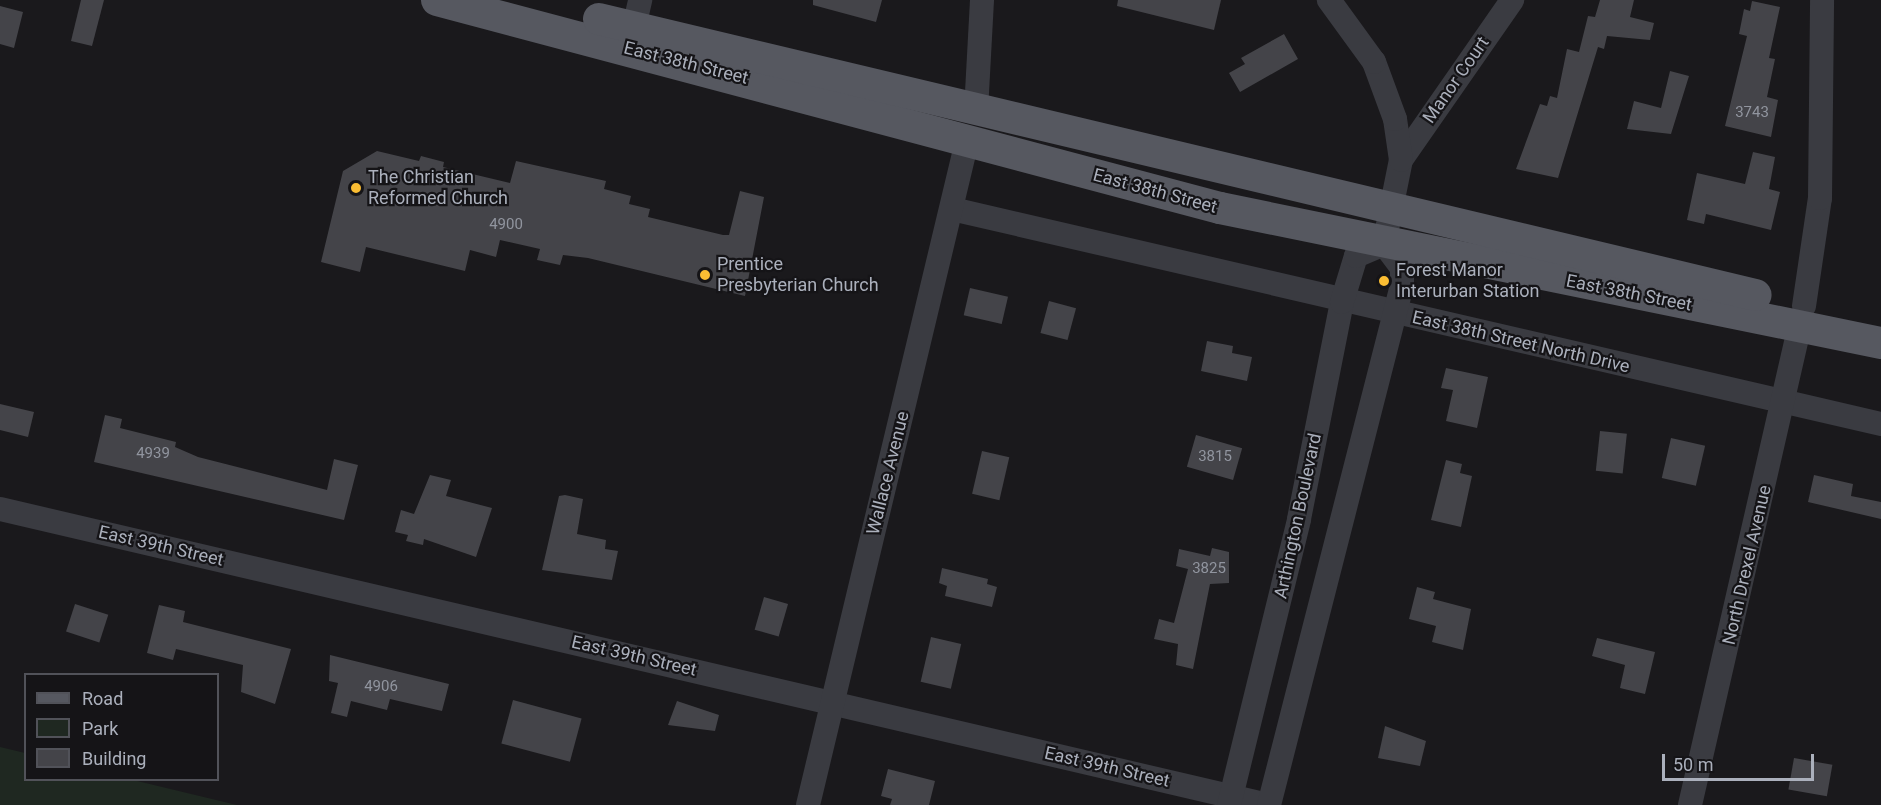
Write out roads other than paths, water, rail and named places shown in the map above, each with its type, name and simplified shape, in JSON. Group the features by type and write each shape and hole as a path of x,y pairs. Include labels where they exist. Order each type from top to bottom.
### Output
{"main road":[{"name":"East 38th Street","path":"437,0 810,95 967,141 1220,208 1387,232 1802,315 1881,323"},
{"name":"East 38th Street","path":"523,0 637,14 1387,232"},
{"name":"East 38th Street","path":"1802,315 1881,344"}],"street":[{"path":"976,111 982,0"},
{"path":"1329,0 1364,46 1386,87 1401,160 1387,232"},
{"name":"Manor Court","path":"1401,160 1512,0"},
{"name":"North Drexel Avenue","path":"1690,805 1786,402 1802,315 1821,189 1822,0"},
{"name":"Wallace Avenue","path":"808,805 967,141"},
{"name":"East 38th Street North Drive","path":"952,209 1342,302 1881,424"},
{"name":"Arthington Boulevard","path":"1230,801 1299,519 1342,302 1356,256 1387,232 1402,268 1399,300 1391,313 1269,805"},
{"name":"East 39th Street","path":"0,509 832,703 1230,801 1269,805"}],"place":[{"name":"The Christian Reformed Church","path":"356,188"},
{"name":"Prentice Presbyterian Church","path":"705,275"},
{"name":"Forest Manor Interurban Station","path":"1384,281"}]}
